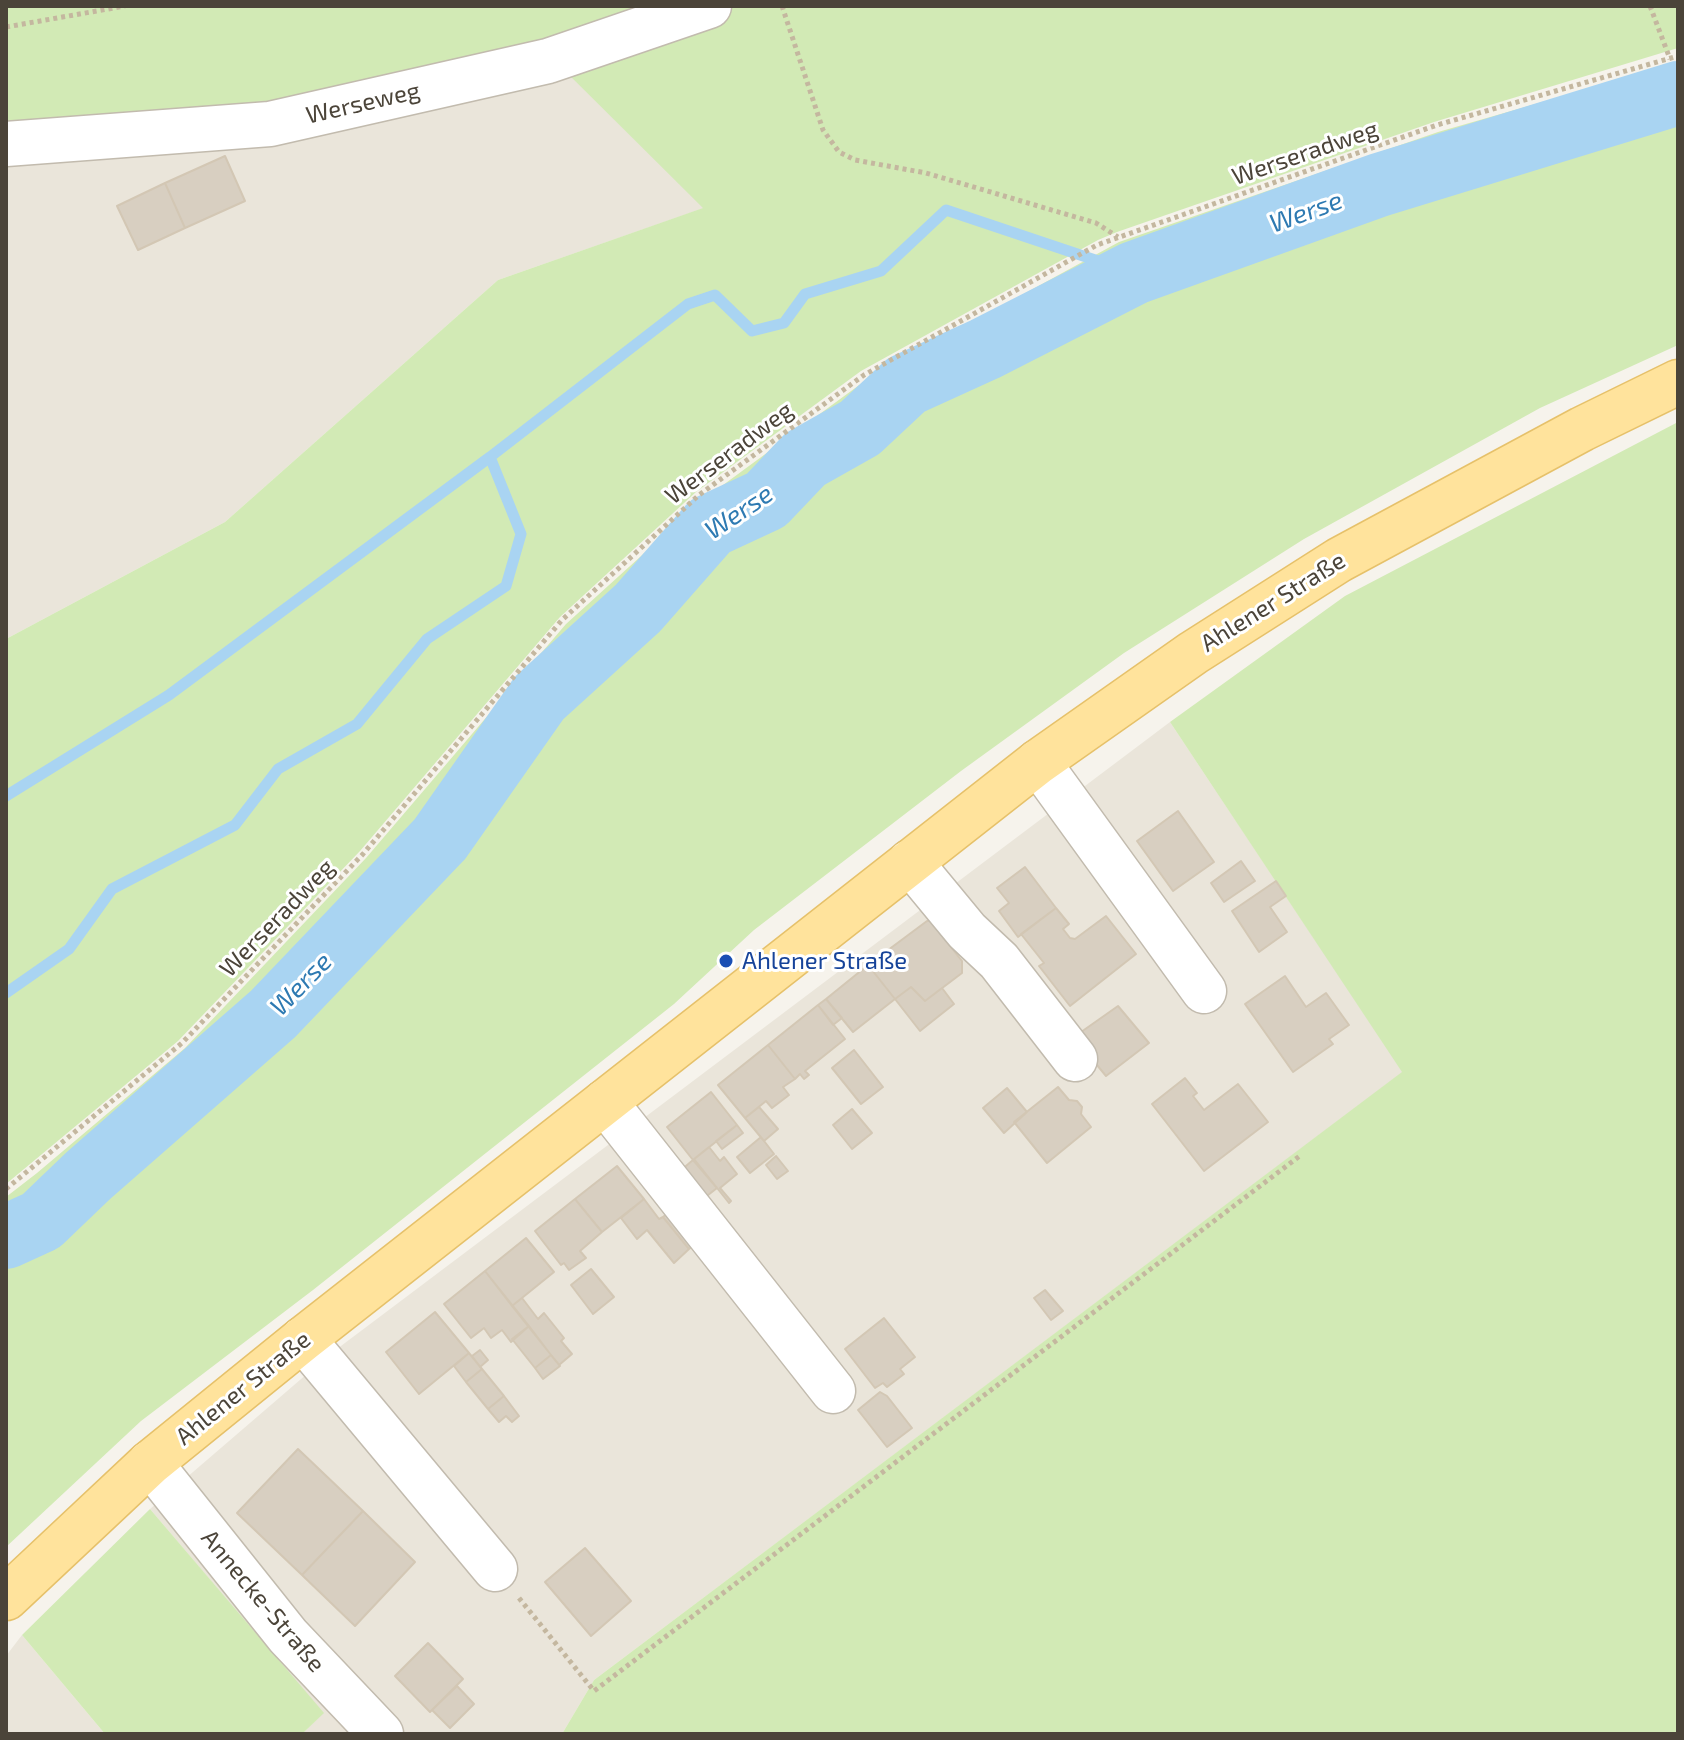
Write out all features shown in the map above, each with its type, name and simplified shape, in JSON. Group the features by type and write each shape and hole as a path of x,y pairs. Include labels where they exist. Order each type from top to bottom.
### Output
{"main road":[{"name":"Ahlener Straße","path":"6,1598 150,1463 303,1339 1038,762 1193,653 1339,560 1582,429 1678,382"}],"street":[{"name":"Werseweg","path":"6,144 270,124 548,61 709,6"},
{"path":"1038,762 1204,991"},
{"path":"910,862 967,931 999,961 1075,1059"},
{"path":"605,1102 833,1391"},
{"path":"303,1339 495,1569"},
{"name":"Annecke-Straße","path":"150,1463 288,1636 381,1734"}],"path":[{"path":"6,27 125,6"},
{"path":"782,6 823,130 839,152 855,160 926,173 1096,223 1118,237"},
{"path":"1650,6 1670,59"},
{"name":"Werseradweg","path":"6,1189 182,1043 363,854 562,620 699,495 864,375 1097,245 1437,125 1678,56"},
{"path":"495,1569 594,1691 1301,1155"}],"shaded area":[{"path":"553,58 704,208 498,280 225,522 6,639 6,132"},
{"path":"1170,722 1403,1072 594,1680 562,1734 302,1734 323,1713 150,1509 329,1355"},
{"path":"22,1635 105,1734 6,1734 6,1656"}],"green space":[{"path":"6,6 1678,6 1678,48 1434,122 1117,232 861,371 696,492 560,617 360,851 178,1041 6,1184 6,639 225,522 498,280 703,208 552,58 187,122 6,132"},
{"path":"1678,63 1678,345 1540,408 1304,539 1124,653 961,771 754,930 674,1004 313,1290 141,1421 6,1547 6,1197 185,1048 366,858 566,624 704,499 866,380 1119,242 1438,132"},
{"path":"1678,422 1678,1734 562,1734 594,1680 1402,1072 1170,722 1345,596"},
{"path":"150,1509 324,1713 302,1734 105,1734 22,1635"}],"building":[{"path":"225,156 245,201 185,228 165,183"},
{"path":"165,183 185,228 138,250 117,206"},
{"path":"1178,811 1214,862 1173,891 1137,841"},
{"path":"1241,861 1255,881 1224,902 1211,883"},
{"path":"1025,867 1056,908 1018,937 999,911 1009,903 997,888"},
{"path":"1276,881 1286,896 1270,907 1287,932 1259,952 1232,911"},
{"path":"1056,908 1069,924 1063,929 1070,938 1075,939 1106,916 1136,954 1070,1006 1039,966 1044,963 1021,934"},
{"path":"927,921 962,961 962,973 925,1001 911,987 895,999 868,965"},
{"path":"868,965 895,999 853,1032 826,999"},
{"path":"1285,976 1306,1007 1326,993 1349,1025 1329,1039 1333,1044 1293,1072 1245,1004"},
{"path":"911,987 925,1001 942,988 954,1004 920,1031 895,999"},
{"path":"826,999 842,1018 833,1025 818,1005"},
{"path":"818,1005 845,1039 805,1071 809,1075 804,1079 800,1074 795,1079 768,1045"},
{"path":"1118,1006 1149,1043 1106,1076 1074,1037"},
{"path":"768,1045 795,1079 783,1087 789,1095 772,1108 766,1101 745,1118 718,1085"},
{"path":"854,1050 883,1087 861,1104 832,1068"},
{"path":"1185,1078 1197,1093 1193,1096 1204,1110 1238,1084 1268,1122 1204,1171 1152,1104"},
{"path":"1058,1087 1069,1100 1077,1101 1082,1107 1081,1114 1091,1127 1047,1163 1014,1122"},
{"path":"1007,1088 1027,1112 1004,1133 983,1108"},
{"path":"711,1092 737,1125 693,1160 667,1127"},
{"path":"759,1107 778,1129 764,1141 745,1118"},
{"path":"852,1109 872,1133 852,1149 833,1125"},
{"path":"737,1125 743,1133 722,1149 716,1141"},
{"path":"761,1137 774,1154 750,1173 737,1157"},
{"path":"709,1147 720,1161 724,1157 737,1174 720,1188 731,1201 729,1203 694,1159"},
{"path":"776,1156 788,1171 777,1179 766,1165"},
{"path":"693,1160 717,1188 703,1199 680,1171"},
{"path":"617,1166 644,1199 602,1232 575,1199"},
{"path":"575,1199 602,1232 580,1251 586,1258 569,1270 564,1263 561,1265 535,1231"},
{"path":"644,1199 689,1249 674,1263 647,1230 637,1239 621,1218"},
{"path":"679,1204 705,1236 689,1249 663,1217"},
{"path":"526,1238 554,1272 512,1306 485,1271"},
{"path":"591,1269 614,1297 593,1314 571,1285"},
{"path":"485,1271 529,1326 511,1342 502,1330 491,1338 484,1328 471,1338 444,1304"},
{"path":"1045,1290 1063,1311 1051,1320 1034,1298"},
{"path":"522,1298 538,1319 544,1313 564,1338 561,1341 572,1354 559,1365 512,1306"},
{"path":"435,1312 469,1353 419,1394 386,1352"},
{"path":"884,1318 915,1357 900,1369 904,1374 887,1387 883,1383 875,1388 845,1349"},
{"path":"529,1326 551,1355 535,1368 512,1339"},
{"path":"480,1350 488,1360 480,1367 472,1356"},
{"path":"469,1353 482,1369 466,1382 454,1366"},
{"path":"551,1355 560,1366 543,1379 535,1368"},
{"path":"482,1369 504,1396 488,1409 466,1382"},
{"path":"880,1392 887,1396 912,1428 887,1447 858,1410"},
{"path":"504,1396 519,1416 512,1422 506,1416 499,1422 488,1409"},
{"path":"298,1449 363,1511 302,1575 237,1513"},
{"path":"363,1511 415,1562 355,1626 302,1575"},
{"path":"585,1548 631,1601 591,1636 545,1582"},
{"path":"428,1643 463,1679 430,1712 395,1676"},
{"path":"457,1686 474,1704 450,1728 432,1710"}],"waterway":[{"name":"Werse","path":"6,1237 41,1221 273,1014 440,839 539,698 638,608 710,526 766,500 805,459 860,428 906,385 985,349 1134,273 1379,185 1678,93"},
{"path":"6,993 69,949 112,889 235,825 278,769 357,724 427,639 506,586 521,534 490,457 688,304 715,295 752,331 784,323 805,294 881,271 946,210 1134,273"},
{"path":"6,796 169,695 490,457"}],"place":[{"name":"Ahlener Straße","path":"726,961"}]}
